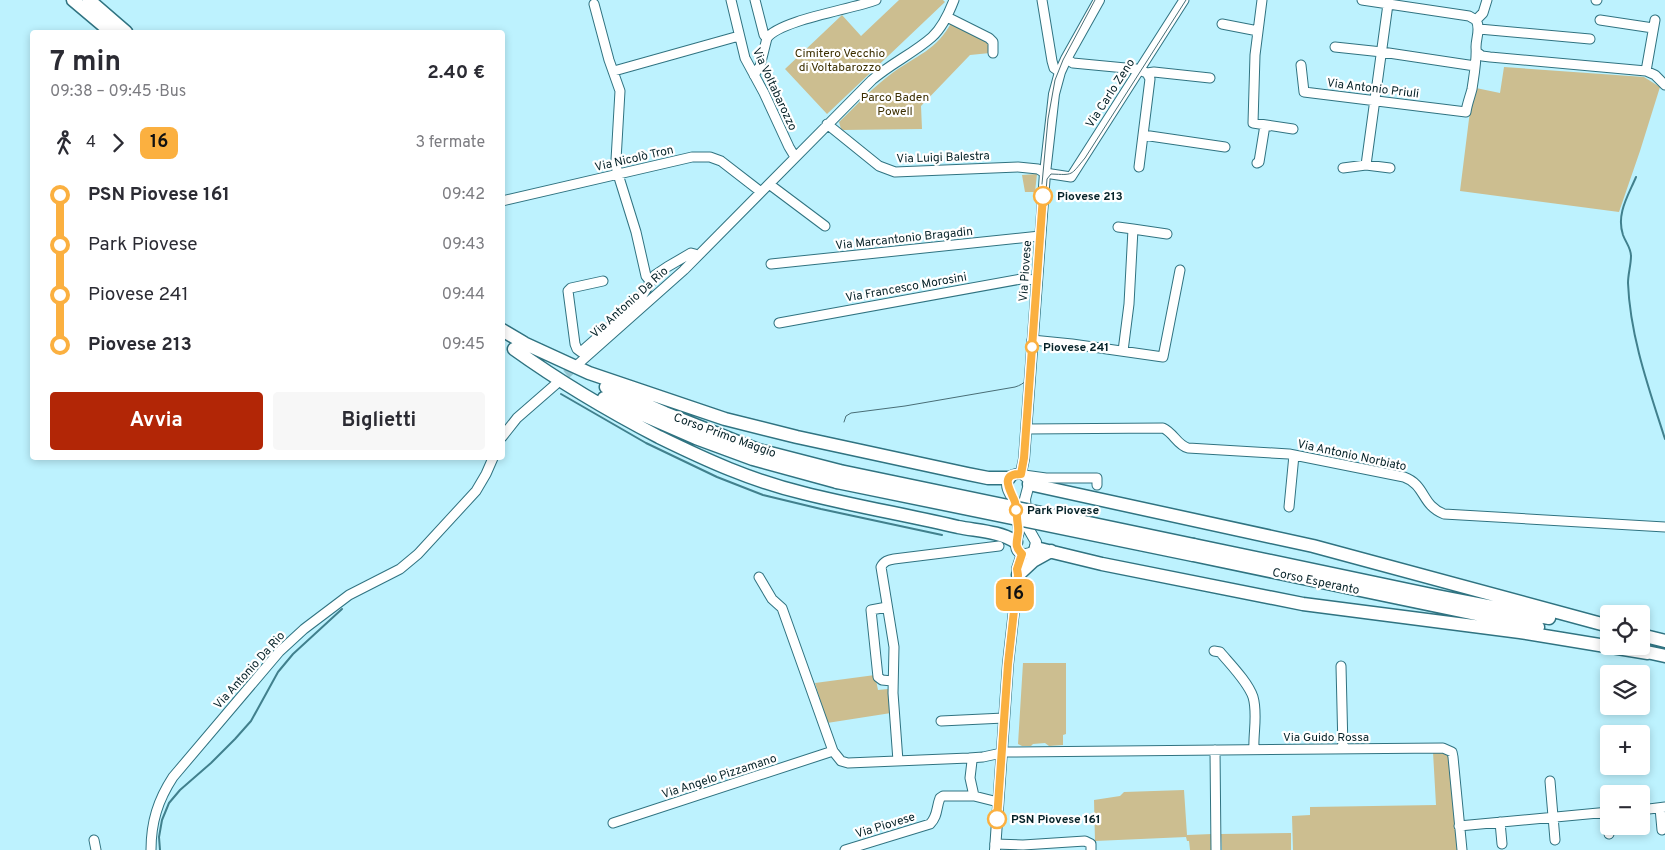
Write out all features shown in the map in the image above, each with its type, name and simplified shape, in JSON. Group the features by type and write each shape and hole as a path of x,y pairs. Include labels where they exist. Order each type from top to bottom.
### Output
{"highway":[{"path":"73,0 109,30"},
{"path":"89,0 124,30"},
{"path":"511,344 589,373 742,424 968,474 994,478 1021,478 1313,546 1600,626"},
{"path":"511,344 555,378 635,424 735,472 804,494 1001,534 1019,548"},
{"name":"Corso Primo Maggio","path":"511,344 755,455 840,471 1022,515"},
{"name":"Corso Esperanto","path":"1022,515 1193,550 1600,626"},
{"path":"1036,548 1102,564 1303,604 1520,632 1600,645"},
{"name":"Corso Esperanto","path":"1193,550 1600,642"},
{"path":"1018,575 1033,561 1050,551"},
{"path":"1650,637 1665,641"},
{"path":"1650,653 1665,656"}],"main road":[{"name":"Via Piovese","path":"1036,548 1035,539 1028,528 1021,478 1045,173 1054,94 1066,59 1099,0"},
{"name":"Via Piovese","path":"995,847 1019,548 1016,505 1007,484 1021,478"},
{"path":"1019,548 1028,554 1036,548"}],"street":[{"name":"Via Voltabarozzo","path":"731,0 745,58 795,157"},
{"path":"756,0 764,35 767,38"},
{"path":"754,75 760,66 767,38 775,30 793,23 876,0"},
{"name":"Via Antonio Da Rio","path":"577,365 697,256 879,74 933,36 947,16 954,0"},
{"path":"1042,0 1052,61 1054,68 1060,72"},
{"name":"Via Carlo Zeno","path":"1045,173 1071,177 1144,71 1184,0"},
{"path":"1262,0 1255,56 1253,123 1292,129"},
{"path":"1362,0 1469,16 1478,24 1590,38"},
{"path":"1335,47 1475,66 1478,53 1476,47 1478,24 1487,0"},
{"path":"594,4 620,95 615,154 618,174 636,232 646,276 650,281"},
{"path":"1366,165 1388,4"},
{"path":"947,16 989,38 993,42 993,53"},
{"path":"1600,20 1654,24 1646,71"},
{"path":"1222,24 1258,31"},
{"path":"614,71 739,36"},
{"path":"1478,53 1490,57 1646,71 1655,75 1665,84"},
{"path":"1066,59 1073,63 1210,78"},
{"name":"Via Antonio Priuli","path":"1301,66 1304,92 1466,112 1475,66"},
{"path":"1139,167 1150,79 1144,71"},
{"name":"Via Luigi Balestra","path":"827,124 879,166 888,171 1018,167 1038,169 1045,173"},
{"path":"1257,163 1260,159 1265,125"},
{"path":"1143,135 1225,147"},
{"name":"Via Nicolò Tron","path":"505,200 692,157 710,157 722,161 761,192"},
{"path":"1344,168 1366,165 1390,168"},
{"path":"769,184 825,226"},
{"path":"1118,227 1167,234"},
{"path":"1123,351 1129,304 1133,229"},
{"name":"Via Marcantonio Bragadin","path":"771,264 1040,236"},
{"name":"Via Antonio Da Rio","path":"603,280 571,288 568,291 575,344 581,352 639,301 655,275 691,253 697,256"},
{"path":"1032,340 1163,357 1180,270"},
{"name":"Via Francesco Morosini","path":"779,323 1021,279 1037,280"},
{"path":"505,433 517,418 556,384"},
{"name":"Via Antonio Norbiato","path":"1026,428 1163,428 1168,430 1183,446 1188,448 1294,455 1412,480 1422,491 1429,505 1435,511 1444,514 1665,527"},
{"path":"1290,507 1294,455"},
{"name":"Via Antonio Da Rio","path":"151,850 151,834 155,814 163,792 173,777 280,652 330,608 350,595 400,569 418,554 479,487 492,460"},
{"path":"1021,478 1097,478 1097,484"},
{"path":"898,761 892,681 894,647 881,567 887,560 999,546"},
{"path":"759,577 772,599 782,608 834,751 841,761 848,764 969,758 983,757 1002,752"},
{"path":"887,607 871,610 878,677 882,680 892,681"},
{"path":"1214,651 1220,652 1248,688 1253,698 1255,715 1254,750"},
{"path":"1341,666 1343,749"},
{"path":"941,721 1004,718"},
{"name":"Via Guido Rossa","path":"1002,752 1437,748 1452,752 1460,826"},
{"path":"1215,750 1216,850"},
{"name":"Via Angelo Pizzamano","path":"613,824 834,751"},
{"path":"969,758 973,765 970,778 974,796"},
{"path":"1550,781 1555,840"},
{"name":"Via Piovese","path":"845,850 930,824 936,816 938,801 943,796 974,796 998,802"},
{"path":"1662,808 1662,830"},
{"path":"1462,850 1460,826 1600,813"},
{"path":"1500,822 1502,844"},
{"path":"94,840 96,850"},
{"path":"995,847 1085,841 1091,844 1091,850"}],"green space":[{"name":"Cimitero Vecchio di Voltabarozzo","path":"899,0 943,0 945,2 827,114 785,69 842,15 861,36"},
{"name":"Parco Baden Powell","path":"952,21 991,44 990,53 970,55 921,106 922,129 841,129 839,122 864,97 891,74 933,46"},
{"path":"1504,67 1644,77 1660,87 1619,212 1460,191 1470,111 1476,88 1500,93"},
{"path":"1037,174 1035,192 1025,192 1022,175"},
{"path":"1023,663 1066,663 1066,734 1063,735 1063,745 1049,746 1045,743 1022,746 1018,744"},
{"path":"875,675 878,690 888,689 891,713 827,723 815,683"},
{"path":"1433,752 1446,752 1450,755 1457,850 1293,850 1292,816 1310,815 1310,807 1436,805"},
{"path":"1184,790 1187,835 1212,834 1212,850 1190,850 1189,841 1187,841 1186,837 1095,841 1094,800 1120,796 1124,792"},
{"path":"1291,833 1291,850 1222,850 1221,834"}],"waterway":[{"path":"1636,177 1624,205 1621,227 1631,253 1628,283 1632,323 1641,362 1665,439"},
{"path":"561,394 646,443 717,477 763,495 942,535"},
{"path":"160,850 159,837 162,820 169,803 180,790 235,739 251,721 278,672 293,654 342,609"}],"tunnel":[{"path":"556,383 577,365"}],"tram line":[{"path":"1042,184 1048,119 1055,80 1063,60 1095,0"},
{"path":"844,422 846,416 851,413 905,406 1015,387 1026,380 1032,367 1047,179 1051,174 1071,173 1085,158 1186,0"}],"bus line":[{"name":"16","path":"997,819 1015,589 1018,575 1017,569 1022,554 1016,545 1018,535 1016,505 1007,484 1012,475 1021,474 1024,458 1043,196"}],"place":[{"name":"Piovese 213","path":"1043,196"},
{"name":"Piovese 241","path":"1032,347"},
{"name":"Park Piovese","path":"1016,510"},
{"name":"PSN Piovese 161","path":"997,819"}]}
